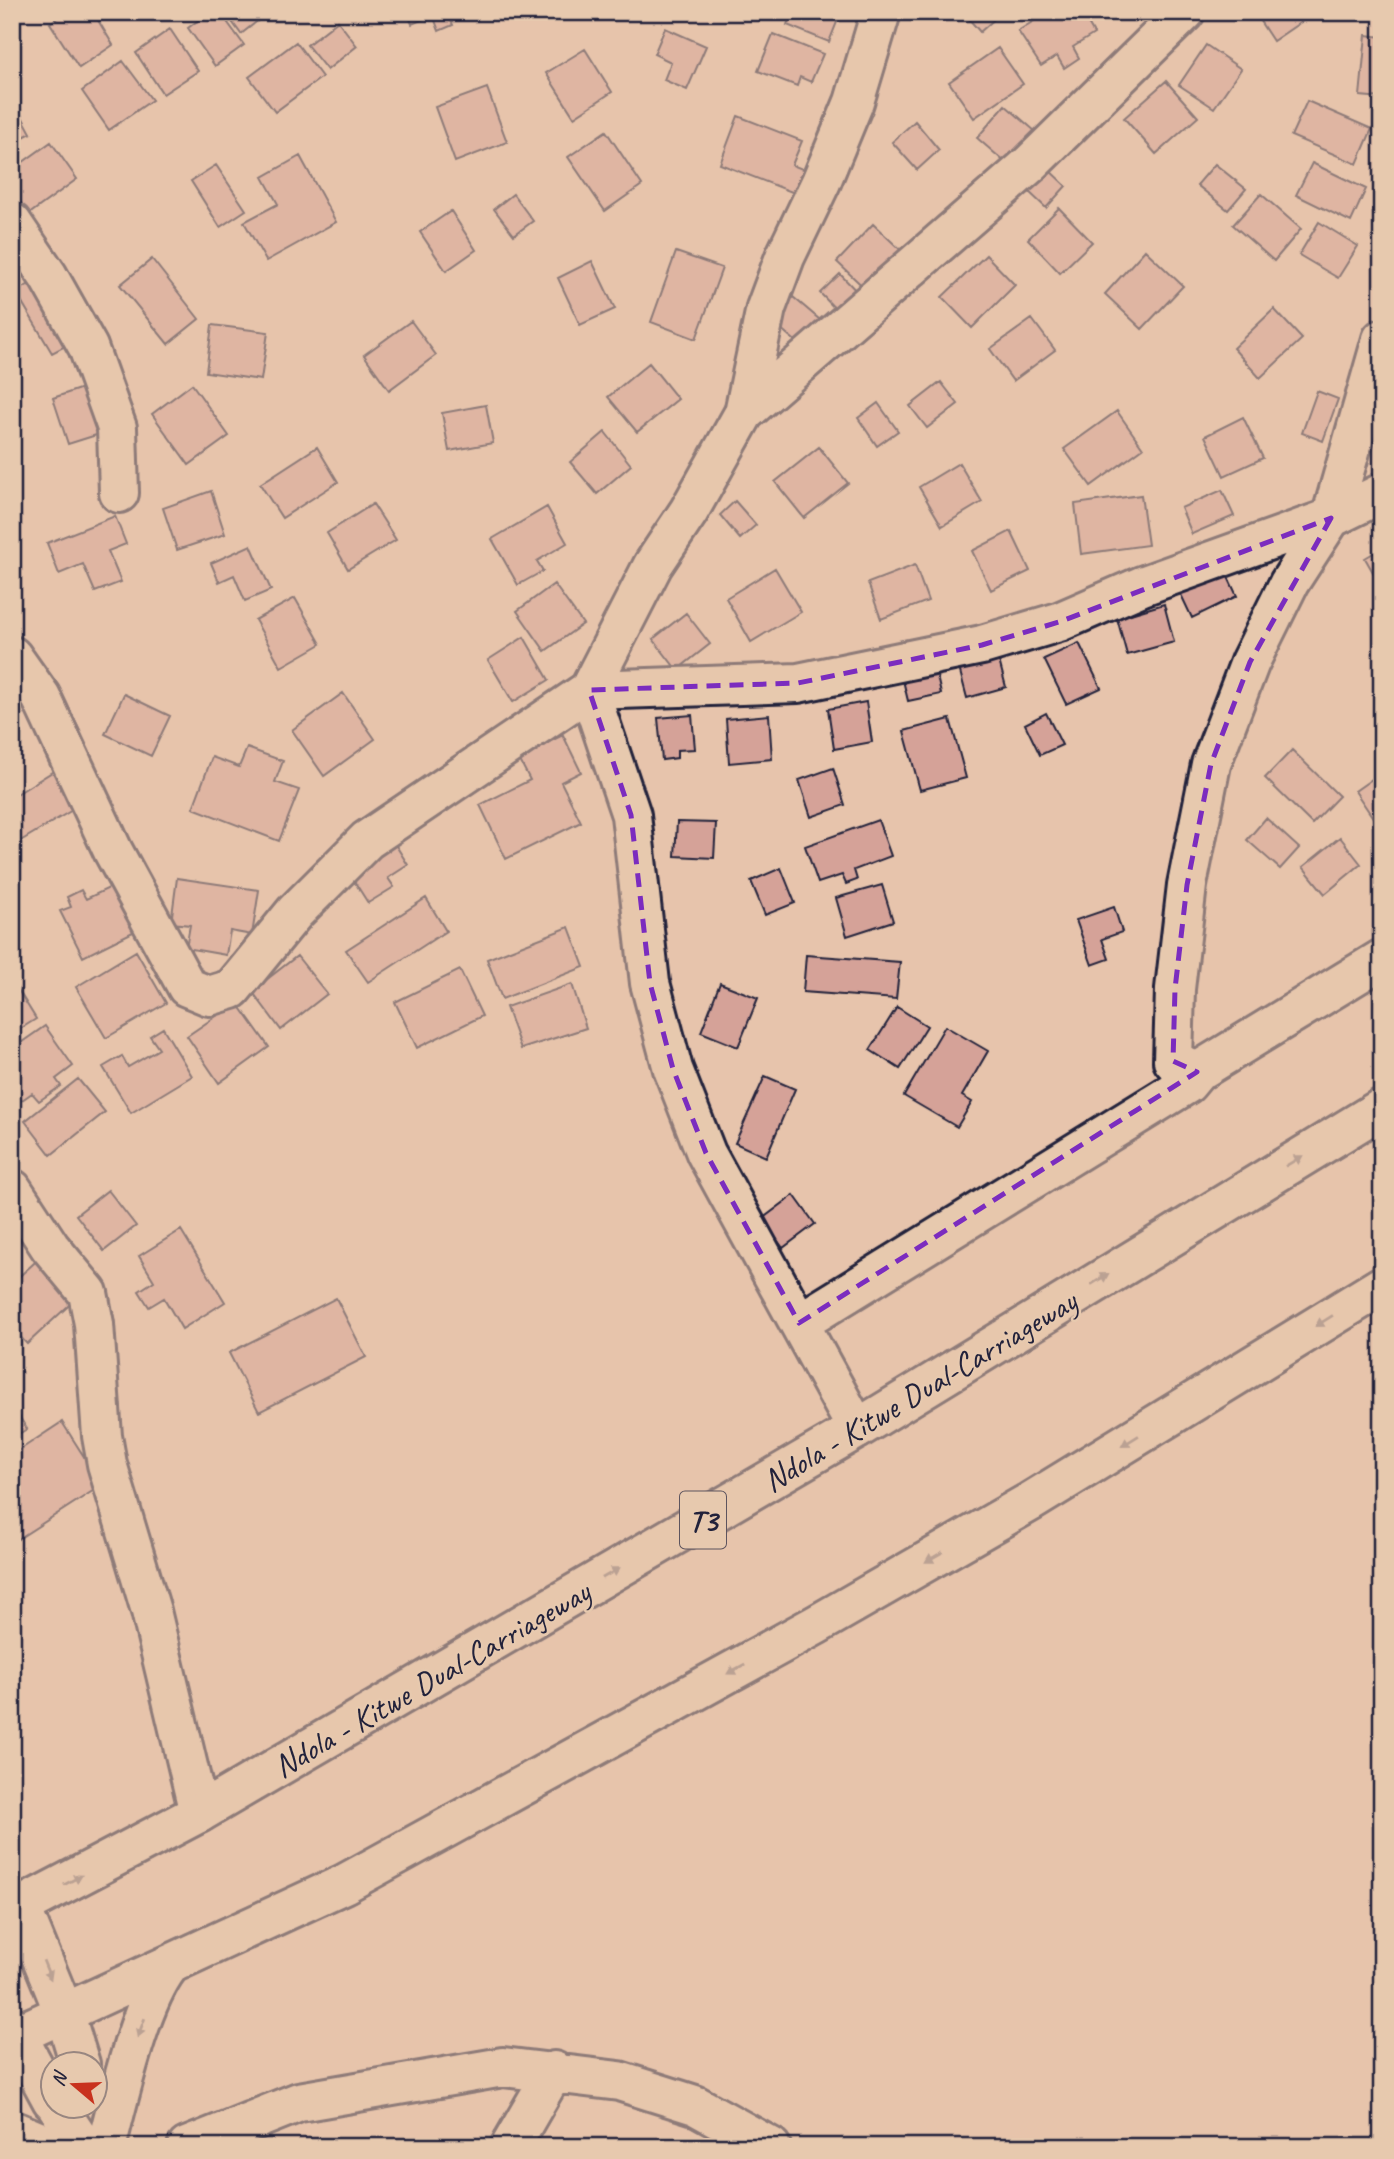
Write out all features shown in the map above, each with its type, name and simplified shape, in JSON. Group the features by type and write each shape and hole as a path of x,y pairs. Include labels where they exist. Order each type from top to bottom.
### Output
{"main road":[{"path":"12,656 41,696 113,851 187,987 209,996 232,989 295,912 367,840 589,690 653,565 689,511 744,413 766,308 785,257 821,183 854,102 881,12"},
{"path":"744,413 1030,164 1185,12"},
{"path":"12,223 48,276 88,347 117,428 119,493"},
{"path":"1197,1073 1173,1061 1175,989 1187,885 1211,764 1250,662 1289,583 1331,518 1382,339"},
{"path":"589,690 798,683 982,645 1059,622 1142,586 1331,518 1382,494"},
{"path":"589,690 631,815 650,983 673,1069 706,1153 857,1429"},
{"path":"799,1324 1382,959"},
{"name":"Ndola - Kitwe Dual-Carriageway","path":"17,1909 199,1813 857,1429 1382,1108"},
{"path":"12,1189 50,1247 88,1293 96,1337 102,1436 107,1464 151,1611 199,1813"},
{"path":"38,2075 14,2033 65,2015 344,1884 816,1625 1030,1502 1382,1286"},
{"path":"17,1909 65,2015 76,2050"},
{"path":"106,2147 138,2034 162,1975 169,1966"},
{"path":"187,2147 299,2102 503,2067 554,2071 619,2081 695,2105 771,2147"},
{"path":"510,2147 554,2071"},
{"path":"66,2120 84,2147"},
{"path":"93,2120 99,2147"},
{"path":"12,2130 53,2147"}],"highlighted area":[{"path":"1331,518 1250,662 1211,764 1187,885 1175,989 1173,1061 1197,1072 799,1323 706,1153 673,1069 650,983 631,815 589,690 798,683 982,645 1059,622"}],"building":[{"path":"66,12 93,12 113,45 79,68 50,23"},
{"path":"209,12 220,12 244,45 215,66 188,28"},
{"path":"225,12 269,12 241,34"},
{"path":"407,12 459,12 449,16 453,25 439,31 433,15 412,24"},
{"path":"792,12 841,12 829,42 787,25"},
{"path":"963,12 996,12 999,15 980,32"},
{"path":"1048,12 1081,12 1094,34 1073,47 1079,58 1064,68 1057,56 1041,66 1018,31"},
{"path":"1254,12 1299,12 1304,20 1273,41"},
{"path":"338,21 357,46 327,70 307,45"},
{"path":"665,28 706,46 687,90 664,80 671,62 654,54"},
{"path":"170,29 198,71 163,94 136,53"},
{"path":"773,34 823,54 811,82 800,77 797,86 758,71"},
{"path":"1366,35 1382,37 1382,98 1360,96"},
{"path":"296,42 322,77 275,112 249,77"},
{"path":"1206,45 1241,69 1214,108 1179,85"},
{"path":"998,48 1023,84 974,118 949,82"},
{"path":"585,49 612,92 574,117 546,73"},
{"path":"123,61 152,100 109,130 82,91"},
{"path":"1166,81 1198,117 1156,154 1124,118"},
{"path":"487,88 507,142 455,162 435,107"},
{"path":"12,98 31,133 12,143"},
{"path":"1307,101 1372,129 1357,164 1291,136"},
{"path":"1005,105 1035,131 1006,163 977,138"},
{"path":"738,116 802,141 792,165 805,170 797,194 720,164"},
{"path":"915,121 939,150 917,170 892,142"},
{"path":"606,131 642,185 605,211 568,157"},
{"path":"51,142 77,179 29,214 12,190 12,170"},
{"path":"300,156 336,222 266,261 244,222 278,204 263,177"},
{"path":"1312,163 1366,189 1351,222 1296,195"},
{"path":"1215,164 1246,189 1228,210 1197,185"},
{"path":"216,165 246,210 220,227 191,181"},
{"path":"1046,167 1066,186 1046,208 1026,189"},
{"path":"513,194 533,221 514,235 494,209"},
{"path":"1261,194 1301,229 1274,261 1233,225"},
{"path":"1059,208 1092,242 1060,273 1028,239"},
{"path":"451,211 476,250 446,271 420,232"},
{"path":"1319,222 1358,246 1338,278 1299,255"},
{"path":"873,224 907,256 872,295 837,262"},
{"path":"1145,250 1183,286 1142,329 1105,294"},
{"path":"676,252 722,268 696,339 651,322"},
{"path":"986,255 1015,285 972,328 942,297"},
{"path":"152,259 199,319 168,344 120,285"},
{"path":"592,261 615,309 580,325 558,278"},
{"path":"840,274 863,298 843,317 820,293"},
{"path":"43,276 71,343 52,353 16,292"},
{"path":"793,297 820,320 800,345 773,322"},
{"path":"1274,309 1302,339 1260,378 1233,348"},
{"path":"1032,319 1055,350 1013,381 990,349"},
{"path":"411,321 436,355 389,390 364,355"},
{"path":"212,325 268,332 261,380 206,372"},
{"path":"649,363 678,399 637,432 608,397"},
{"path":"941,382 958,404 927,428 910,406"},
{"path":"94,384 109,431 68,444 53,398"},
{"path":"192,384 229,436 189,465 152,414"},
{"path":"1317,391 1338,399 1323,441 1302,433"},
{"path":"878,403 898,431 877,446 858,418"},
{"path":"486,405 493,443 449,451 442,413"},
{"path":"1117,411 1143,448 1091,486 1064,449"},
{"path":"1243,417 1263,458 1224,476 1205,436"},
{"path":"605,432 631,465 597,494 570,462"},
{"path":"317,447 338,482 282,518 260,484"},
{"path":"819,447 848,483 804,518 775,482"},
{"path":"959,463 982,502 942,526 919,487"},
{"path":"1222,490 1234,516 1192,534 1181,508"},
{"path":"211,491 225,534 177,550 163,508"},
{"path":"1141,495 1148,545 1081,554 1075,504"},
{"path":"735,501 756,525 740,539 720,515"},
{"path":"373,504 396,540 348,569 327,533"},
{"path":"547,507 567,543 537,561 543,571 518,585 492,539"},
{"path":"115,516 126,544 108,551 121,582 95,592 83,564 59,574 47,543"},
{"path":"1011,531 1030,571 991,590 972,551"},
{"path":"251,545 271,590 245,601 234,575 219,582 211,563"},
{"path":"1382,548 1382,579 1378,581 1365,558"},
{"path":"1221,562 1237,596 1192,618 1176,584"},
{"path":"915,565 928,601 881,619 868,583"},
{"path":"775,568 801,612 751,642 726,598"},
{"path":"554,584 583,624 545,651 517,611"},
{"path":"295,598 321,644 281,667 255,620"},
{"path":"1164,604 1174,642 1127,655 1117,618"},
{"path":"686,613 710,644 677,670 653,639"},
{"path":"524,637 549,680 513,702 488,660"},
{"path":"1079,643 1101,688 1066,704 1044,659"},
{"path":"997,653 1006,687 967,698 958,664"},
{"path":"936,672 941,694 908,701 903,680"},
{"path":"343,693 375,739 324,776 292,730"},
{"path":"124,694 170,716 151,756 105,734"},
{"path":"866,702 872,742 834,749 828,709"},
{"path":"1046,713 1062,745 1040,755 1025,724"},
{"path":"692,715 695,749 677,750 677,758 662,760 658,718"},
{"path":"769,715 772,759 729,763 726,719"},
{"path":"950,719 966,778 920,790 904,731"},
{"path":"563,735 581,772 561,782 581,822 506,859 480,805 530,780 518,757"},
{"path":"247,748 283,761 275,782 299,790 279,841 193,808 212,757 239,767"},
{"path":"1292,750 1339,796 1312,824 1265,778"},
{"path":"833,768 845,805 811,817 799,780"},
{"path":"57,769 79,806 12,846 12,797"},
{"path":"1382,772 1382,831 1355,791"},
{"path":"1266,818 1299,848 1280,869 1247,840"},
{"path":"878,820 891,856 854,870 857,880 846,884 842,875 818,883 805,846"},
{"path":"677,822 716,823 714,858 675,856"},
{"path":"1340,837 1361,864 1325,894 1303,867"},
{"path":"395,844 408,865 388,878 394,887 368,903 349,873"},
{"path":"781,868 795,903 765,915 751,881"},
{"path":"177,878 259,890 252,935 230,931 226,955 186,948 190,925 171,923"},
{"path":"882,885 893,921 847,936 836,898"},
{"path":"113,886 135,931 83,957 60,911 71,907 67,897 81,890 86,899"},
{"path":"426,898 446,931 368,982 346,950"},
{"path":"1114,907 1122,932 1102,939 1109,959 1092,965 1076,920"},
{"path":"569,927 584,967 502,999 487,959"},
{"path":"136,951 166,1003 106,1038 76,987"},
{"path":"806,955 900,962 896,999 803,992"},
{"path":"297,956 327,994 281,1030 252,991"},
{"path":"460,970 482,1016 417,1048 395,1002"},
{"path":"12,980 36,1019 12,1034"},
{"path":"720,983 758,998 738,1047 701,1032"},
{"path":"572,984 586,1028 521,1049 506,1007"},
{"path":"237,1002 269,1047 219,1083 187,1036"},
{"path":"897,1007 927,1026 900,1069 870,1050"},
{"path":"45,1026 73,1066 56,1079 61,1086 39,1101 32,1093 12,1107 12,1049"},
{"path":"945,1026 988,1051 962,1096 972,1102 957,1127 904,1096"},
{"path":"163,1028 192,1076 131,1113 103,1067 122,1056 128,1067 159,1049 150,1036"},
{"path":"765,1076 795,1089 766,1157 735,1143"},
{"path":"78,1079 105,1112 51,1155 25,1121"},
{"path":"108,1190 136,1226 104,1251 76,1215"},
{"path":"794,1195 815,1224 783,1248 762,1219"},
{"path":"181,1230 225,1302 182,1329 164,1298 149,1307 139,1291 154,1281 139,1256"},
{"path":"43,1255 80,1295 27,1344 12,1328 12,1283"},
{"path":"336,1298 366,1357 259,1412 229,1353"},
{"path":"12,1405 27,1429 12,1438"},
{"path":"62,1422 102,1485 12,1543 12,1455"}]}
